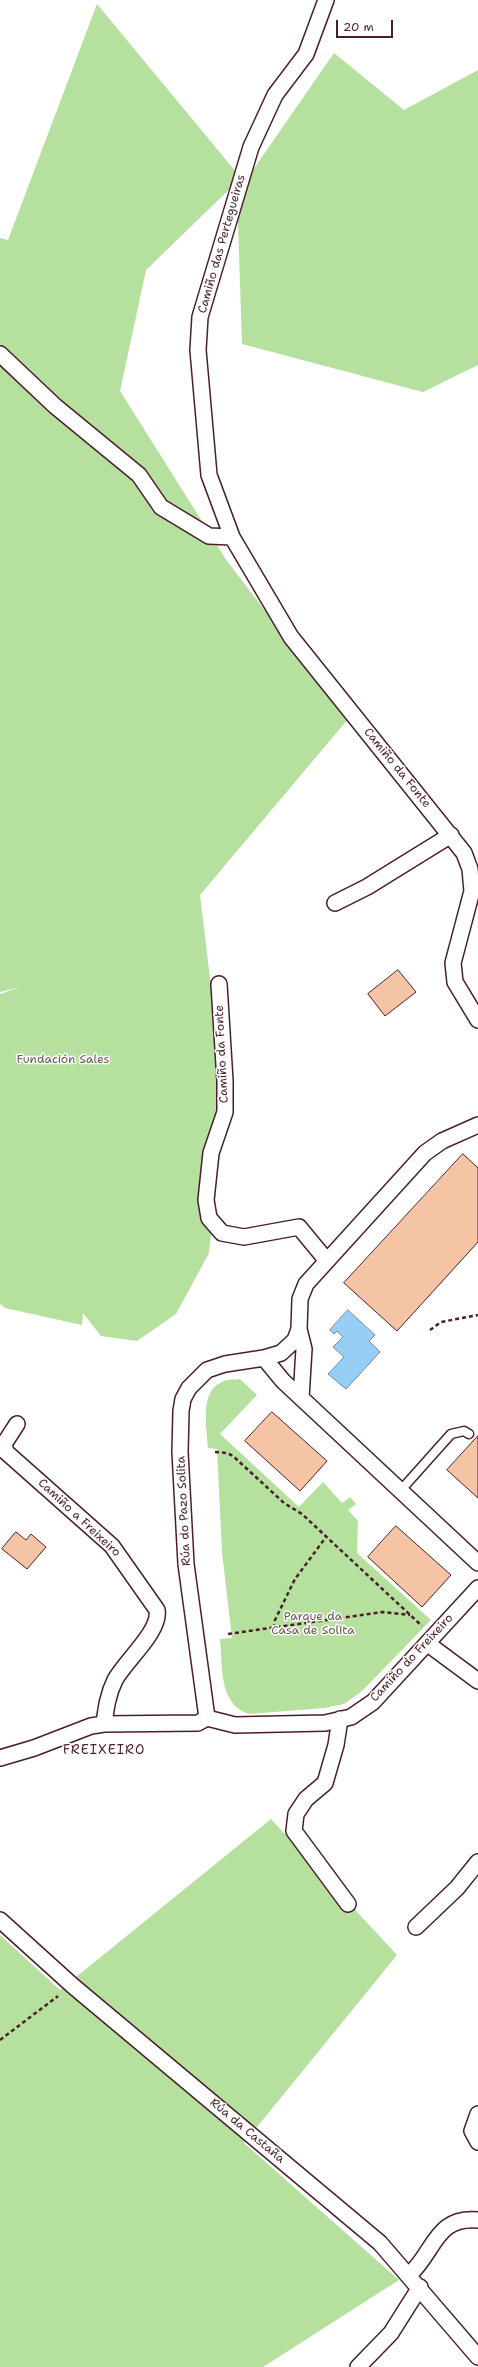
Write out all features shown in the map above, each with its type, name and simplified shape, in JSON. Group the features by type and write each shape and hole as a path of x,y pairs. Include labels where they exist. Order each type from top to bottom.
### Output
{"street":[{"name":"Camiño das Pertegueiras","path":"232,537 209,475 198,350 200,318 251,147 276,95 306,54 326,0"},
{"path":"0,354 61,412 139,475 161,507 209,536 232,537"},
{"name":"Camiño da Fonte","path":"232,537 291,637 464,853 470,869 472,890 453,963 455,982 466,1003 478,1020"},
{"path":"334,903 367,887 451,835"},
{"name":"Camiño da Fonte","path":"219,984 226,1081 225,1112 211,1153 206,1200 209,1218 222,1233 244,1237 299,1227 327,1261"},
{"path":"301,1398 304,1349 299,1329 300,1299 306,1284 425,1153 442,1141 478,1125"},
{"name":"Rúa do Pazo Solita","path":"208,1718 186,1564 181,1411 183,1399 189,1388 207,1370 225,1364 264,1358 281,1353 294,1340 299,1329"},
{"path":"264,1358 301,1398 478,1563"},
{"name":"Camiño a Freixeiro","path":"17,1424 4,1444 6,1452 112,1546 157,1610 157,1623 116,1679 106,1702 104,1724"},
{"name":"Camiño do Freixeiro","path":"0,1758 34,1748 91,1726 104,1724 198,1723 208,1718 235,1725 325,1723 351,1717 373,1702 426,1637 478,1588"},
{"path":"426,1637 478,1681"},
{"path":"340,1720 336,1745 325,1783 306,1799 296,1814 294,1831 348,1904"},
{"path":"416,1927 457,1888 478,1862"},
{"name":"Rúa da Castaña","path":"0,1920 73,1986 380,2243 478,2356"},
{"path":"478,2114 472,2131 478,2142"},
{"path":"409,2275 439,2234 450,2224 464,2219 478,2220"},
{"path":"358,2367 391,2333 420,2288"}],"lane":[{"path":"401,1490 451,1434 464,1431 469,1434"}],"path":[{"path":"430,1330 441,1322 478,1315"},
{"path":"214,1452 227,1453 233,1456 284,1503 302,1514 410,1615 426,1637"},
{"path":"274,1628 275,1620 296,1579 326,1537"},
{"path":"228,1634 383,1612 410,1615"},
{"path":"0,2040 73,1986"}],"green space":[{"name":"Fundación Sales","path":"97,4 241,178 146,270 120,391 227,561 348,719 200,895 225,1104 209,1253 176,1314 137,1341 101,1336 83,1313 82,1325 5,1308 0,1304 0,994 20,987 0,992 0,238 8,240"},
{"path":"334,53 404,110 478,70 478,365 423,392 242,344 237,193"},
{"name":"Parque da Casa de Solita","path":"240,1379 257,1395 220,1434 299,1507 323,1482 342,1503 350,1497 356,1504 348,1510 358,1521 357,1553 431,1620 362,1691 344,1704 324,1708 249,1714 239,1709 232,1702 227,1693 222,1672 220,1639 232,1638 222,1552 217,1449 208,1448 206,1411 210,1393 215,1387 224,1381"},
{"path":"271,1819 397,1955 244,2143 399,2280 263,2367 0,2367 0,1935 60,1990"}],"water":[{"path":"348,1310 375,1335 369,1341 380,1352 346,1389 328,1374 344,1357 333,1347 343,1337 337,1331 334,1334 330,1330"}],"building":[{"path":"398,970 416,992 385,1016 368,994"},
{"path":"463,1154 478,1168 478,1242 397,1331 344,1283"},
{"path":"272,1412 327,1461 300,1491 245,1441"},
{"path":"478,1436 478,1498 447,1470"},
{"path":"396,1526 451,1575 422,1607 368,1557"},
{"path":"16,1532 26,1540 31,1534 46,1547 27,1569 2,1549"}],"district":[{"name":"FREIXEIRO","path":"104,1751"}]}
